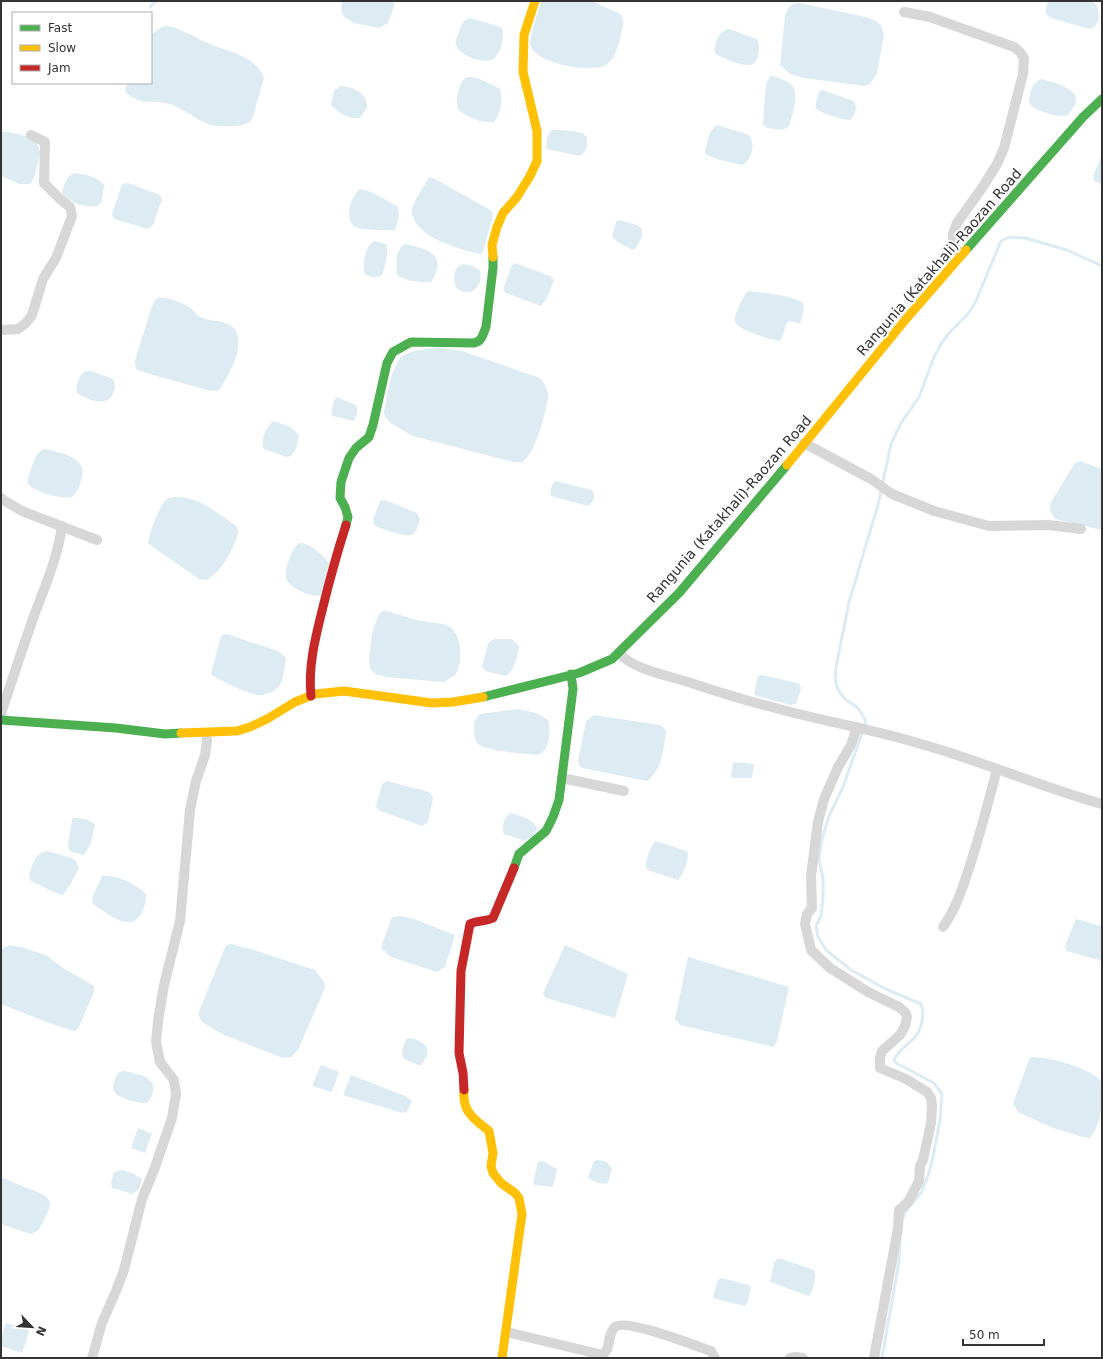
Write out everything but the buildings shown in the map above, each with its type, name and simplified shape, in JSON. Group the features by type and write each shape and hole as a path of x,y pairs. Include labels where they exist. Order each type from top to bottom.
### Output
{"street":[{"path":"311,696 310,679 315,640 333,568 348,517 340,498 341,482 349,458 356,448 369,437 387,363 393,352 411,342 474,343 478,342 484,336 493,268 492,245 497,227 503,213 517,197 537,161 537,131 523,72 524,35 535,1"},
{"path":"904,12 930,17 1014,47 1024,58 1023,74 1004,148 997,164 957,224 953,234 953,246 962,255"},
{"name":"Rangunia (Katakhali)-Raozan Road","path":"1,720 116,728 165,734 237,731 267,719 295,702 315,694 344,691 432,703 453,702 485,697 571,674 600,665 612,659 679,593 906,319 1083,118 1102,99"},
{"path":"1,330 18,330 26,324 32,316 43,279 56,258 72,216 70,207 60,200 44,183 46,142 31,136"},
{"path":"804,443 871,479 892,494 934,511 990,526 1049,525 1080,529"},
{"path":"1,498 5,502 22,511 97,540"},
{"path":"1,714 16,666 52,570 62,526"},
{"path":"619,653 624,659 631,663 713,690 772,707 857,726 922,744 1073,796 1102,804"},
{"path":"502,1358 521,1228 521,1204 515,1193 495,1178 491,1166 493,1154 489,1131 473,1118 465,1108 462,1099 463,1080 459,1053 461,971 470,924 475,921 487,921 493,918 519,854 546,831 553,817 559,800 562,778 573,689 571,674"},
{"path":"857,726 850,745 838,766 824,799 818,822 811,876 812,908 807,914 805,924 811,950 830,968 868,992 899,1007 905,1012 907,1017 905,1026 896,1039 882,1051 880,1068 906,1079 927,1092 931,1098 932,1106 931,1123 923,1160 920,1166 919,1181 908,1202 900,1210 874,1358"},
{"path":"92,1358 95,1343 102,1323 124,1270 142,1199 172,1118 176,1094 174,1080 160,1062 156,1042 164,985 180,921 190,810 196,781 205,755 207,741 206,733"},
{"path":"943,927 959,899 967,876 981,831 997,769"},
{"path":"562,778 624,791"},
{"path":"506,1332 603,1355 606,1352 615,1326 624,1325 645,1329 711,1351 715,1358"},
{"path":"790,1358 803,1358"}],"shaded area":[{"path":"342,1 394,1 394,6 388,23 379,28 354,23 344,17 341,10"},
{"path":"541,1 592,1 620,14 623,20 622,31 620,41 611,60 604,66 597,68 586,68 562,65 540,56 533,50 530,43"},
{"path":"1048,1 1092,1 1099,12 1098,21 1094,27 1090,29 1051,18 1046,14"},
{"path":"799,3 866,17 881,25 884,35 877,73 870,84 864,86 804,78 790,74 780,65 785,16 790,6"},
{"path":"470,18 501,27 503,31 503,38 498,54 489,61 478,60 466,55 461,52 456,44 462,23"},
{"path":"164,26 176,28 205,42 242,56 257,66 264,78 252,119 246,124 238,126 211,125 170,104 141,101 130,96 125,91 127,84 152,84 153,33"},
{"path":"729,29 758,40 759,46 757,59 753,64 745,65 733,62 715,53 715,46 719,35 725,30"},
{"path":"770,76 778,77 788,82 795,90 795,101 791,119 788,127 782,130 767,128 763,124 766,84"},
{"path":"466,77 479,79 500,89 501,106 494,122 484,122 475,119 458,110 458,92"},
{"path":"1041,79 1061,85 1074,94 1076,102 1068,115 1062,116 1050,114 1035,108 1030,104 1029,98 1031,91 1036,83"},
{"path":"340,86 354,89 365,98 367,107 360,118 352,118 344,115 331,105 334,91"},
{"path":"821,90 854,101 856,109 852,118 850,120 842,119 818,110 816,108 816,104 818,94"},
{"path":"717,125 749,135 752,142 752,152 745,163 741,165 711,157 705,153 710,134"},
{"path":"552,130 570,131 583,134 586,136 587,140 585,151 580,156 547,149 547,138"},
{"path":"1,131 29,137 37,144 40,150 40,156 35,174 30,184 20,184 1,176"},
{"path":"1102,154 1102,185 1094,181 1093,176"},
{"path":"76,173 95,178 104,185 102,201 98,206 78,204 69,200 62,193 68,178"},
{"path":"429,177 492,211 493,216 483,252 480,254 471,252 438,240 428,235 414,220 412,211 413,207"},
{"path":"128,183 160,195 162,199 153,225 148,229 114,219 112,214 122,184"},
{"path":"360,189 371,192 397,206 399,215 395,230 367,229 354,226 349,217 349,212 354,196"},
{"path":"619,220 637,225 642,229 642,237 636,248 632,250 618,242 612,236 616,222"},
{"path":"375,241 386,244 387,256 382,275 371,277 365,274 365,256 369,246"},
{"path":"405,244 422,248 437,259 436,273 431,282 413,281 404,279 397,275 397,255 401,247"},
{"path":"515,263 550,276 554,280 547,298 541,306 506,293 503,289 512,265"},
{"path":"463,264 473,266 480,271 481,277 477,287 469,292 459,290 455,286 454,276 457,267"},
{"path":"749,291 785,296 798,300 803,303 804,308 801,322 788,321 780,341 763,337 742,328 735,322 735,315 746,293"},
{"path":"157,298 166,298 180,302 192,309 198,316 228,324 235,330 238,337 236,356 233,366 219,390 211,391 136,369 135,360 152,306"},
{"path":"441,348 462,351 540,378 543,382 548,394 545,412 531,452 522,462 511,461 413,436 392,424 385,417 384,412 390,381 400,359 404,355 413,352"},
{"path":"85,371 91,371 113,379 115,388 108,400 92,400 77,393 78,381"},
{"path":"337,397 356,405 357,414 353,421 333,416 331,414 334,401"},
{"path":"274,421 290,427 299,435 296,449 291,456 286,457 264,449 264,434 268,426"},
{"path":"43,449 64,454 80,463 83,475 77,492 72,497 54,496 41,492 30,486 27,482 35,459"},
{"path":"1080,461 1102,469 1102,530 1055,519 1050,510 1050,504 1075,463"},
{"path":"555,481 592,490 594,497 592,503 588,506 551,496 551,488"},
{"path":"179,497 187,498 209,507 235,525 238,530 238,534 230,554 218,571 207,580 199,579 148,543 150,533 161,506 167,499"},
{"path":"385,500 417,513 420,519 415,532 409,535 401,535 384,530 374,525 373,520 380,501"},
{"path":"299,543 312,547 329,563 321,595 317,596 302,592 293,587 287,581 286,572 288,560 296,545"},
{"path":"384,610 416,620 443,624 452,628 457,636 460,647 460,660 458,670 455,675 444,682 385,677 375,674 370,668 369,658 372,633 379,614"},
{"path":"227,634 278,651 286,658 282,680 278,688 272,692 260,695 236,688 213,676 211,673 221,637"},
{"path":"495,639 512,639 519,646 517,658 511,671 506,676 485,671 482,666 488,644 490,641"},
{"path":"762,675 800,685 801,689 796,704 790,705 754,694 758,676"},
{"path":"518,709 536,713 548,720 549,735 545,750 537,755 505,752 487,748 477,743 475,739 474,724 475,720 480,714"},
{"path":"594,715 660,725 664,728 666,732 663,752 659,765 647,781 582,768 579,765 578,761 586,721"},
{"path":"733,762 754,764 752,778 731,778"},
{"path":"387,781 429,792 433,798 428,822 422,826 378,810 376,806 382,784"},
{"path":"510,813 521,816 532,822 537,828 534,836 525,841 504,834 504,823 506,817"},
{"path":"73,818 88,820 95,825 91,843 84,855 69,850 68,844"},
{"path":"655,841 687,851 687,862 678,880 647,870 646,866 649,851"},
{"path":"47,851 72,858 76,861 79,868 63,895 31,881 29,875 33,863 39,854"},
{"path":"102,876 126,880 146,894 144,908 138,919 132,922 118,920 93,904 92,898"},
{"path":"400,916 414,919 455,935 445,967 437,972 391,957 382,949 382,944 392,917"},
{"path":"1076,919 1102,926 1102,961 1067,951 1065,946"},
{"path":"231,944 315,970 324,982 325,988 298,1050 291,1057 283,1058 224,1035 202,1022 198,1014 226,945"},
{"path":"10,945 46,955 63,968 94,986 94,992 78,1029 73,1031 1,1004 1,953 3,948"},
{"path":"565,945 628,974 615,1018 546,998 543,993"},
{"path":"688,957 789,987 777,1041 774,1047 680,1025 675,1019"},
{"path":"406,1039 415,1039 426,1046 428,1052 421,1065 404,1059 402,1054 403,1049"},
{"path":"1030,1057 1058,1061 1079,1067 1102,1082 1102,1105 1100,1118 1090,1138 1053,1128 1018,1112 1013,1103"},
{"path":"321,1065 339,1072 332,1092 312,1086"},
{"path":"125,1071 144,1076 151,1082 153,1091 151,1098 147,1103 139,1103 116,1094 113,1089 113,1084 119,1072"},
{"path":"351,1075 405,1096 412,1101 407,1112 402,1113 343,1095"},
{"path":"138,1128 152,1134 145,1153 131,1148"},
{"path":"598,1160 607,1162 612,1169 608,1183 597,1183 588,1177 594,1161"},
{"path":"543,1161 557,1169 553,1187 535,1185 533,1183 538,1162"},
{"path":"122,1170 132,1173 142,1179 139,1189 133,1194 112,1188 111,1183 114,1172"},
{"path":"1,1177 44,1195 49,1200 49,1210 38,1231 30,1234 1,1224"},
{"path":"779,1258 814,1270 814,1283 809,1296 770,1282 774,1263"},
{"path":"721,1278 749,1285 751,1288 748,1301 745,1306 713,1297 718,1280"},
{"path":"6,1323 26,1328 29,1332 22,1353 1,1346 1,1337"}],"waterway":[{"path":"150,7 156,1"},
{"path":"902,1220 906,1211 921,1193 928,1176 940,1120 942,1094 934,1083 896,1063 894,1060 898,1053 915,1037 919,1029 923,1012 921,1004 886,989 851,970 826,950 818,937 816,926 821,916 823,898 823,878 819,860 821,843 829,816 843,787 865,725 865,719 858,708 844,698 838,690 835,679 849,602 878,505 891,444 901,423 919,397 934,357 941,344 950,332 968,314 975,303 1001,241 1010,237 1025,238 1067,250 1102,266"},
{"path":"882,1358 899,1262 900,1243"}],"traffic: fast":[{"path":"966,250 1083,117 1102,99"},
{"path":"346,525 348,517 340,498 341,482 349,458 356,448 369,437 387,363 393,352 411,342 474,343 479,341 486,327 493,257"},
{"path":"483,697 579,673 612,659 679,593 787,465"},
{"path":"514,868 519,854 546,831 559,800 573,689 571,674"},
{"path":"1,720 116,728 165,734 181,733"}],"traffic: slow":[{"path":"493,257 492,245 503,213 517,197 537,161 537,131 523,72 524,35 535,1"},
{"path":"787,465 906,319 966,250"},
{"path":"181,733 237,731 267,719 295,702 315,694 344,691 432,703 453,702 483,697"},
{"path":"464,1090 465,1104 470,1114 489,1131 493,1153 491,1166 493,1173 501,1183 515,1193 519,1198 522,1214 502,1358"}],"traffic: jam":[{"path":"311,696 311,664 319,622 330,578 346,525"},
{"path":"464,1090 463,1073 459,1053 461,971 470,924 493,918 514,868"}]}
